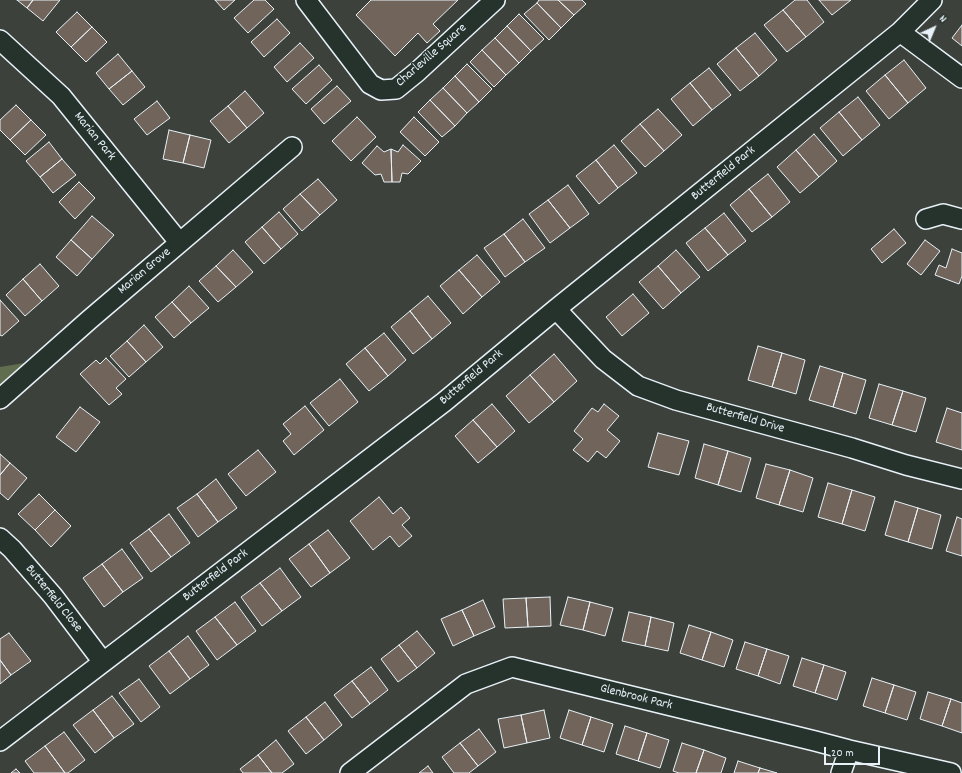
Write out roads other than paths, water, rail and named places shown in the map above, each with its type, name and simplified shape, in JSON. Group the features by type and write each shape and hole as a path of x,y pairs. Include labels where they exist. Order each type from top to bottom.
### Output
{"street":[{"name":"Charleville Square","path":"306,0 370,84 381,90 396,89 417,72 495,0"},
{"name":"Butterfield Park","path":"0,741 444,402 556,309 900,32 932,0"},
{"path":"900,32 962,78"},
{"name":"Marian Park","path":"0,40 61,96 179,242"},
{"name":"Marian Grove","path":"0,398 292,146"},
{"path":"926,219 942,214 962,219"},
{"name":"Butterfield Drive","path":"556,309 603,358 638,386 676,400 852,448 906,466 962,479"},
{"name":"Butterfield Close","path":"0,538 12,549 53,596 103,662"},
{"name":"Glenbrook Park","path":"350,773 466,684 512,667 849,750 951,773"},
{"path":"841,773 849,750"}]}
